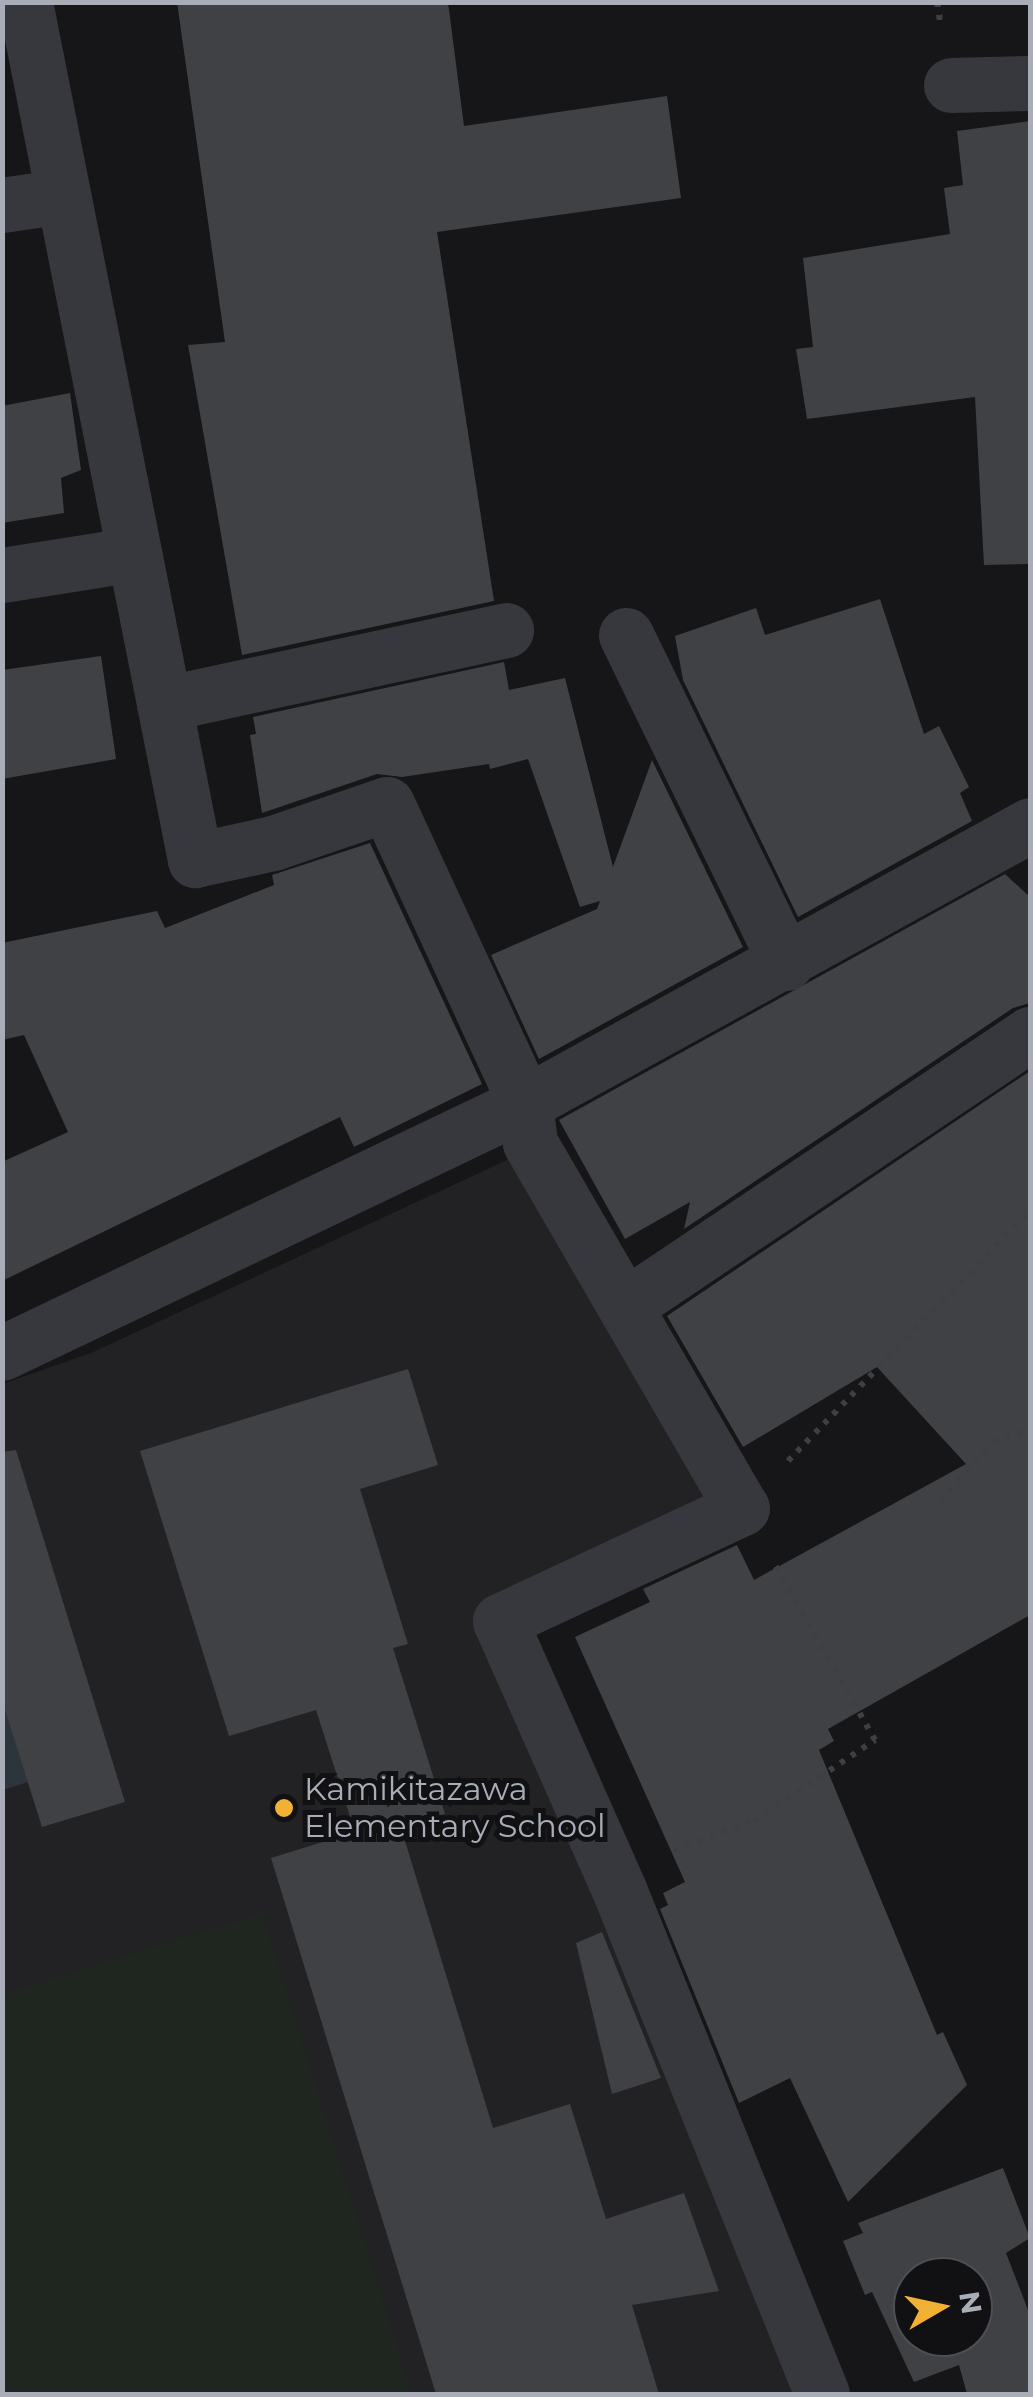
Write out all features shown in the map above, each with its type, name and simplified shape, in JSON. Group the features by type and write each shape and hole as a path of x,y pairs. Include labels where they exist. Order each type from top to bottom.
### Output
{"street":[{"path":"25,2 195,860 273,843 387,804 525,1103 530,1143 742,1508 500,1622 611,1872 822,2394"},
{"path":"951,85 1030,83"},
{"path":"2,204 63,196"},
{"path":"2,575 134,554"},
{"path":"164,704 506,630"},
{"path":"626,635 786,962"},
{"path":"2,1352 525,1103 1030,827"},
{"path":"624,1306 1030,1034"}],"path":[{"path":"611,1872 754,1821 876,1740 742,1508 1030,1210"},
{"path":"940,1501 993,1441 1030,1430"}],"shaded area":[{"name":"Kamikitazawa Elementary School","path":"520,1154 713,1501 482,1610 799,2394 3,2394 2,1384 91,1353"},
{"path":"2,1701 28,1782 3,1790 2,1790"},
{"path":"262,1913 412,2394 3,2394 3,1994"}],"building":[{"path":"177,2 448,2 464,126 667,96 681,198 437,232 494,601 242,655 188,345 225,342"},
{"path":"1030,121 1030,564 984,565 975,397 807,419 796,349 813,347 803,258 950,234 944,188 963,185 957,131"},
{"path":"70,393 81,470 61,478 64,513 2,523 2,406"},
{"path":"880,599 924,734 939,726 969,787 960,793 972,821 798,917 683,680 675,636 756,608 765,635"},
{"path":"101,656 116,759 2,779 2,670"},
{"path":"504,662 509,690 565,678 613,867 652,760 743,947 539,1059 491,955 597,909 600,901 580,907 528,759 490,769 489,764 402,777 377,774 262,813 250,735 256,734 253,717"},
{"path":"370,843 482,1084 354,1147 340,1117 2,1281 2,1162 68,1132 24,1035 2,1040 2,943 157,911 165,928 274,885 272,875"},
{"path":"1005,874 1030,897 1030,1003 1013,1008 684,1229 690,1202 625,1239 559,1120"},
{"path":"1030,1071 1030,1615 828,1729 834,1741 819,1750 937,2035 943,2032 967,2085 848,2202 790,2078 739,2103 660,1909 668,1905 663,1893 685,1882 575,1637 650,1602 643,1589 737,1545 754,1580 966,1464 877,1367 743,1447 667,1316"},
{"path":"408,1369 438,1465 360,1489 408,1644 393,1648 445,1814 401,1828 493,2128 570,2104 606,2219 684,2193 719,2291 632,2305 659,2394 436,2394 271,1858 355,1832 316,1710 229,1736 140,1451"},
{"path":"16,1450 125,1802 42,1827 2,1701 2,1452"},
{"path":"602,1932 661,2078 612,2094 576,1943"},
{"path":"1003,2168 1030,2238 1006,2253 1030,2315 1030,2394 967,2394 959,2365 914,2382 902,2357 993,2357 993,2257 893,2257 893,2337 872,2292 865,2295 843,2241 863,2233 858,2223"}],"place":[{"name":"Kamikitazawa Elementary School","path":"284,1808"}]}
